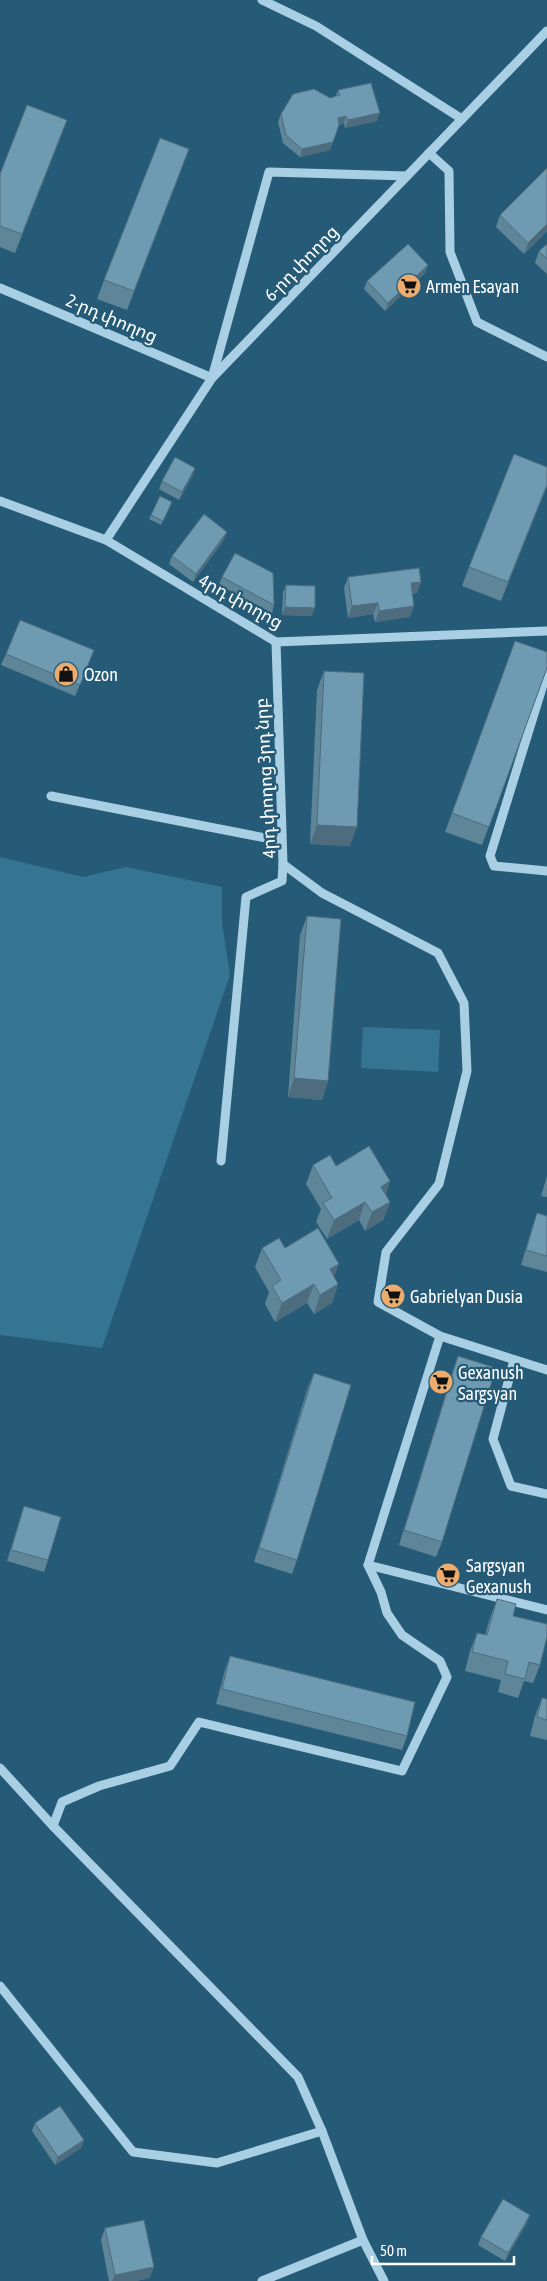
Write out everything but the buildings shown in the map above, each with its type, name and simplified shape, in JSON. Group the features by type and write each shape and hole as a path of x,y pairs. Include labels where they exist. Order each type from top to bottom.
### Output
{"street":[{"path":"262,0 316,26 462,119"},
{"name":"6-րդ փողոց","path":"106,540 212,378 547,31"},
{"path":"429,153 449,171 450,252 477,322 547,357"},
{"path":"212,378 269,172 407,176"},
{"name":"2-րդ փողոց","path":"0,288 212,378"},
{"name":"4րդ փողոց","path":"0,501 106,540 276,642 547,631"},
{"name":"4րդ փողոց 3րդ նրբ","path":"276,642 283,864 322,893 438,953 464,1003 467,1071 439,1184 386,1252 378,1302 440,1336 547,1370"},
{"path":"547,672 490,856 494,866 547,871"},
{"path":"50,796 281,841"},
{"path":"222,1161 246,897 282,881 283,864"},
{"path":"52,1826 62,1802 99,1786 170,1766 199,1722 402,1771 447,1677 440,1661 402,1635 387,1613 381,1592 368,1565 440,1336"},
{"path":"514,1360 493,1439 511,1486 547,1494"},
{"path":"368,1565 547,1610"},
{"path":"0,1768 52,1826 298,2077 322,2131 363,2240 384,2281"},
{"path":"0,1986 133,2152 217,2163 322,2131"},
{"path":"262,2281 363,2240"}],"shaded area":[{"path":"0,857 83,877 126,867 222,887 222,923 230,975 102,1348 0,1335"},
{"path":"363,1027 440,1030 438,1072 361,1068"}],"place":[{"name":"Armen Esayan","path":"409,286"},
{"name":"Ozon","path":"66,674"},
{"name":"Gabrielyan Dusia","path":"393,1296"},
{"name":"Gexanush Sargsyan","path":"441,1382"},
{"name":"Sargsyan Gexanush","path":"448,1575"}]}
